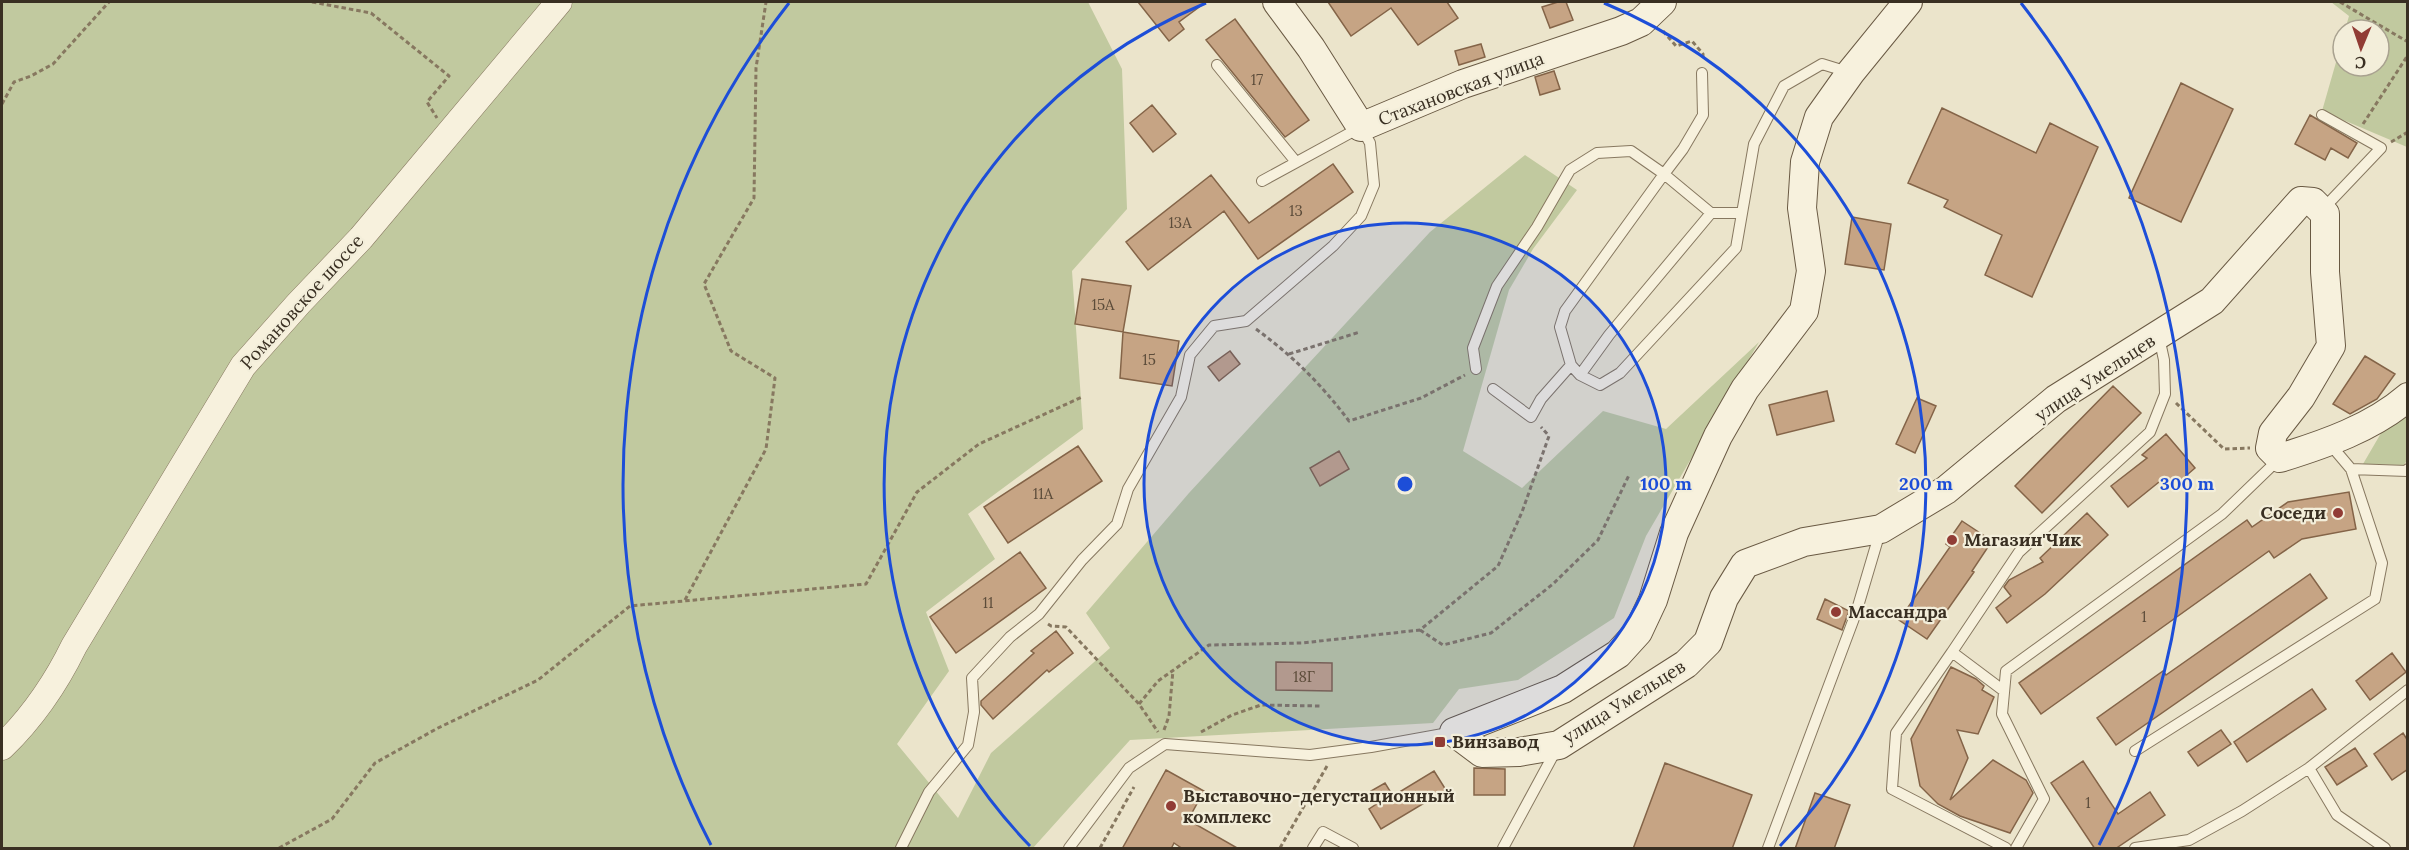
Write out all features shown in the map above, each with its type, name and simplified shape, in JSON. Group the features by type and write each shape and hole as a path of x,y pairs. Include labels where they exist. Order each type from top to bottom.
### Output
{"main road":[{"name":"Стахановская улица","path":"1277,2 1311,48 1361,127 1463,84 1621,31 1641,22 1656,8"},
{"path":"1454,732 1563,689 1618,654 1638,632 1653,600 1674,533 1718,436 1745,389 1804,311 1811,271 1802,208 1805,162 1819,117 1851,72 1908,2"},
{"name":"улица Умельцев","path":"1454,732 1482,753 1519,752 1559,744 1686,664 1708,642 1724,598 1745,564 1804,542 1881,529 1946,490 2056,399 2212,301 2301,201 2313,202 2321,211"},
{"path":"2321,211 2325,214 2325,272 2331,346 2301,397 2273,433 2275,453 2329,443 2392,411 2408,397"}],"street":[{"name":"Романовское шоссе","path":"2,747 49,694 74,646 243,366 361,238 559,2"}],"lane":[{"path":"1217,64 1296,162"},
{"path":"1702,73 1702,115 1683,149 1565,310 1560,327 1571,365 1580,375 1600,385 1620,373 1736,248 1754,144 1784,86 1822,64 1851,72"},
{"path":"2321,211 2381,148 2322,115"},
{"path":"901,849 929,792 968,745 974,712 972,678 1010,637 1038,614 1083,560 1117,524 1128,489 1181,397 1190,355 1214,326 1246,321 1333,246 1361,216 1374,185 1370,144 1361,127 1262,181"},
{"path":"1476,369 1473,348 1497,286 1537,227 1570,170 1597,153 1631,151 1664,174 1711,213 1742,213"},
{"path":"1580,375 1609,335 1711,213"},
{"path":"2006,849 1892,789 1896,733 2019,552 2150,432 2165,394 2164,360 2158,335"},
{"path":"1493,389 1531,417 1541,399 1571,365"},
{"path":"2135,751 2374,599 2382,563 2351,469 2329,443"},
{"path":"2016,849 2044,799 2002,714 2006,671 2222,514 2275,453"},
{"path":"2351,469 2407,471 2408,469"},
{"path":"1768,849 1856,613 1881,529"},
{"path":"1952,652 2004,691"},
{"path":"2135,849 2189,840 2242,811 2309,768 2408,690"},
{"path":"1070,849 1129,768 1166,744 1310,755 1454,732"},
{"path":"1503,849 1559,744"},
{"path":"2309,768 2337,815 2385,849"},
{"path":"1313,849 1323,832 1353,849"}],"path":[{"path":"2,104 14,82 53,64 109,2"},
{"path":"312,2 371,13 450,76 427,102 448,134"},
{"path":"685,600 766,449 775,378 731,351 704,284 754,198 756,68 766,2"},
{"path":"2340,2 2408,42"},
{"path":"1656,8 1676,46 1692,41 1703,54 1702,73"},
{"path":"2357,134 2408,55"},
{"path":"2381,148 2408,132"},
{"path":"1246,321 1289,354 1323,387 1349,421 1421,398 1476,369"},
{"path":"1289,354 1360,332"},
{"path":"2165,394 2224,449 2275,453"},
{"path":"279,849 332,819 375,763 438,728 538,680 630,606 866,584 917,492 979,444 1082,398"},
{"path":"1139,704 1158,681 1209,645 1302,643 1420,630 1498,566 1522,512 1550,436"},
{"path":"1420,630 1443,645 1491,633 1504,620 1553,584 1598,540 1629,475"},
{"path":"1038,614 1051,627 1066,627 1139,704 1162,738 1169,716 1173,670"},
{"path":"1179,745 1232,715 1261,705 1322,706"},
{"path":"1280,849 1335,752"},
{"path":"1100,849 1137,782"}],"green space":[{"path":"2,2 1088,2 1122,69 1127,209 1072,271 1083,429 968,514 995,559 926,612 949,671 897,744 958,818 991,753 1110,648 1086,613 1189,493 1430,232 1525,155 1577,190 1533,249 1509,290 1463,451 1522,488 1603,411 1666,429 1759,342 1646,536 1614,618 1518,680 1459,689 1433,723 1130,740 1033,848 2,848"},
{"path":"2331,2 2407,2 2407,147 2322,111 2331,78 2391,78 2391,18 2348,18 2349,16"},
{"path":"2407,412 2407,460 2404,465 2363,464 2384,428"}],"building":[{"path":"1138,2 1206,2 1179,22 1184,29 1169,41"},
{"path":"1328,2 1447,2 1458,18 1418,45 1391,8 1351,36"},
{"path":"1566,2 1573,20 1550,28 1542,7"},
{"path":"1235,19 1309,120 1285,137 1206,40"},
{"path":"1481,44 1485,57 1459,65 1455,51"},
{"path":"1554,71 1560,89 1540,95 1535,77"},
{"path":"2181,83 2233,109 2181,222 2129,198"},
{"path":"1152,105 1176,134 1153,152 1130,123"},
{"path":"1942,108 2036,153 2050,123 2098,147 2032,297 1985,275 2002,235 1944,207 1948,200 1908,183"},
{"path":"2310,115 2357,143 2348,158 2331,148 2325,160 2295,144"},
{"path":"1333,164 1353,192 1258,259 1224,211 1148,270 1126,242 1211,175 1249,223"},
{"path":"1852,217 1891,224 1884,270 1845,264"},
{"path":"1082,279 1131,286 1123,332 1075,324"},
{"path":"1123,332 1179,341 1172,386 1120,378"},
{"path":"1230,351 1240,364 1219,381 1208,367"},
{"path":"2365,356 2395,374 2377,399 2350,414 2333,404"},
{"path":"2113,386 2141,413 2042,513 2015,486"},
{"path":"1827,391 1834,421 1777,435 1769,405"},
{"path":"1917,398 1936,406 1915,453 1896,444"},
{"path":"2166,434 2195,468 2172,488 2164,478 2128,507 2111,486 2147,458 2142,455"},
{"path":"1078,446 1102,481 1008,543 984,507"},
{"path":"1339,451 1349,469 1320,486 1310,468"},
{"path":"2349,492 2356,529 2302,539 2274,558 2269,551 2041,714 2019,683 2247,520 2252,527 2288,502"},
{"path":"2087,513 2108,535 2045,594 2007,623 1996,608 2011,596 2004,587 2009,580 2043,562 2040,558"},
{"path":"1962,521 1992,541 1972,571 1974,572 1927,639 1899,620 1950,547 1946,544"},
{"path":"1020,552 1046,588 956,653 930,617"},
{"path":"2310,574 2327,598 2116,745 2097,718 2163,671 2166,675"},
{"path":"1825,599 1849,611 1842,630 1817,619"},
{"path":"1056,631 1073,653 1049,672 1047,670 993,719 981,705 981,701 1034,653 1031,651"},
{"path":"2392,653 2406,672 2370,700 2356,681"},
{"path":"1276,662 1332,663 1332,691 1276,690"},
{"path":"1951,667 1976,679 1984,686 1982,690 1994,697 1978,734 1957,730 1968,758 1950,800 1993,760 2026,780 2033,793 2010,833 1960,816 1938,804 1920,786 1911,739"},
{"path":"2312,689 2326,709 2247,762 2234,742"},
{"path":"2221,730 2231,744 2198,766 2188,752"},
{"path":"2403,733 2408,741 2408,769 2392,780 2374,754"},
{"path":"2355,748 2367,766 2337,785 2325,767"},
{"path":"2083,761 2118,814 2150,792 2165,815 2115,849 2095,849 2051,783"},
{"path":"1665,763 1752,795 1732,849 1633,849"},
{"path":"1474,768 1505,769 1505,795 1474,795"},
{"name":"Выставочно-дегустационный комплекс","path":"1166,770 1204,791 1188,820 1239,849 1183,849 1174,843 1171,849 1122,849"},
{"path":"1434,771 1446,790 1381,829 1369,809 1378,803 1371,791 1385,783 1393,796"},
{"path":"1815,793 1850,805 1834,849 1795,849"}],"place":[{"name":"Соседи","path":"2338,513"},
{"name":"Магазин'Чик","path":"1952,540"},
{"name":"Массандра","path":"1836,612"},
{"name":"Винзавод","path":"1440,742"},
{"name":"Выставочно-дегустационный комплекс","path":"1171,806"}]}
